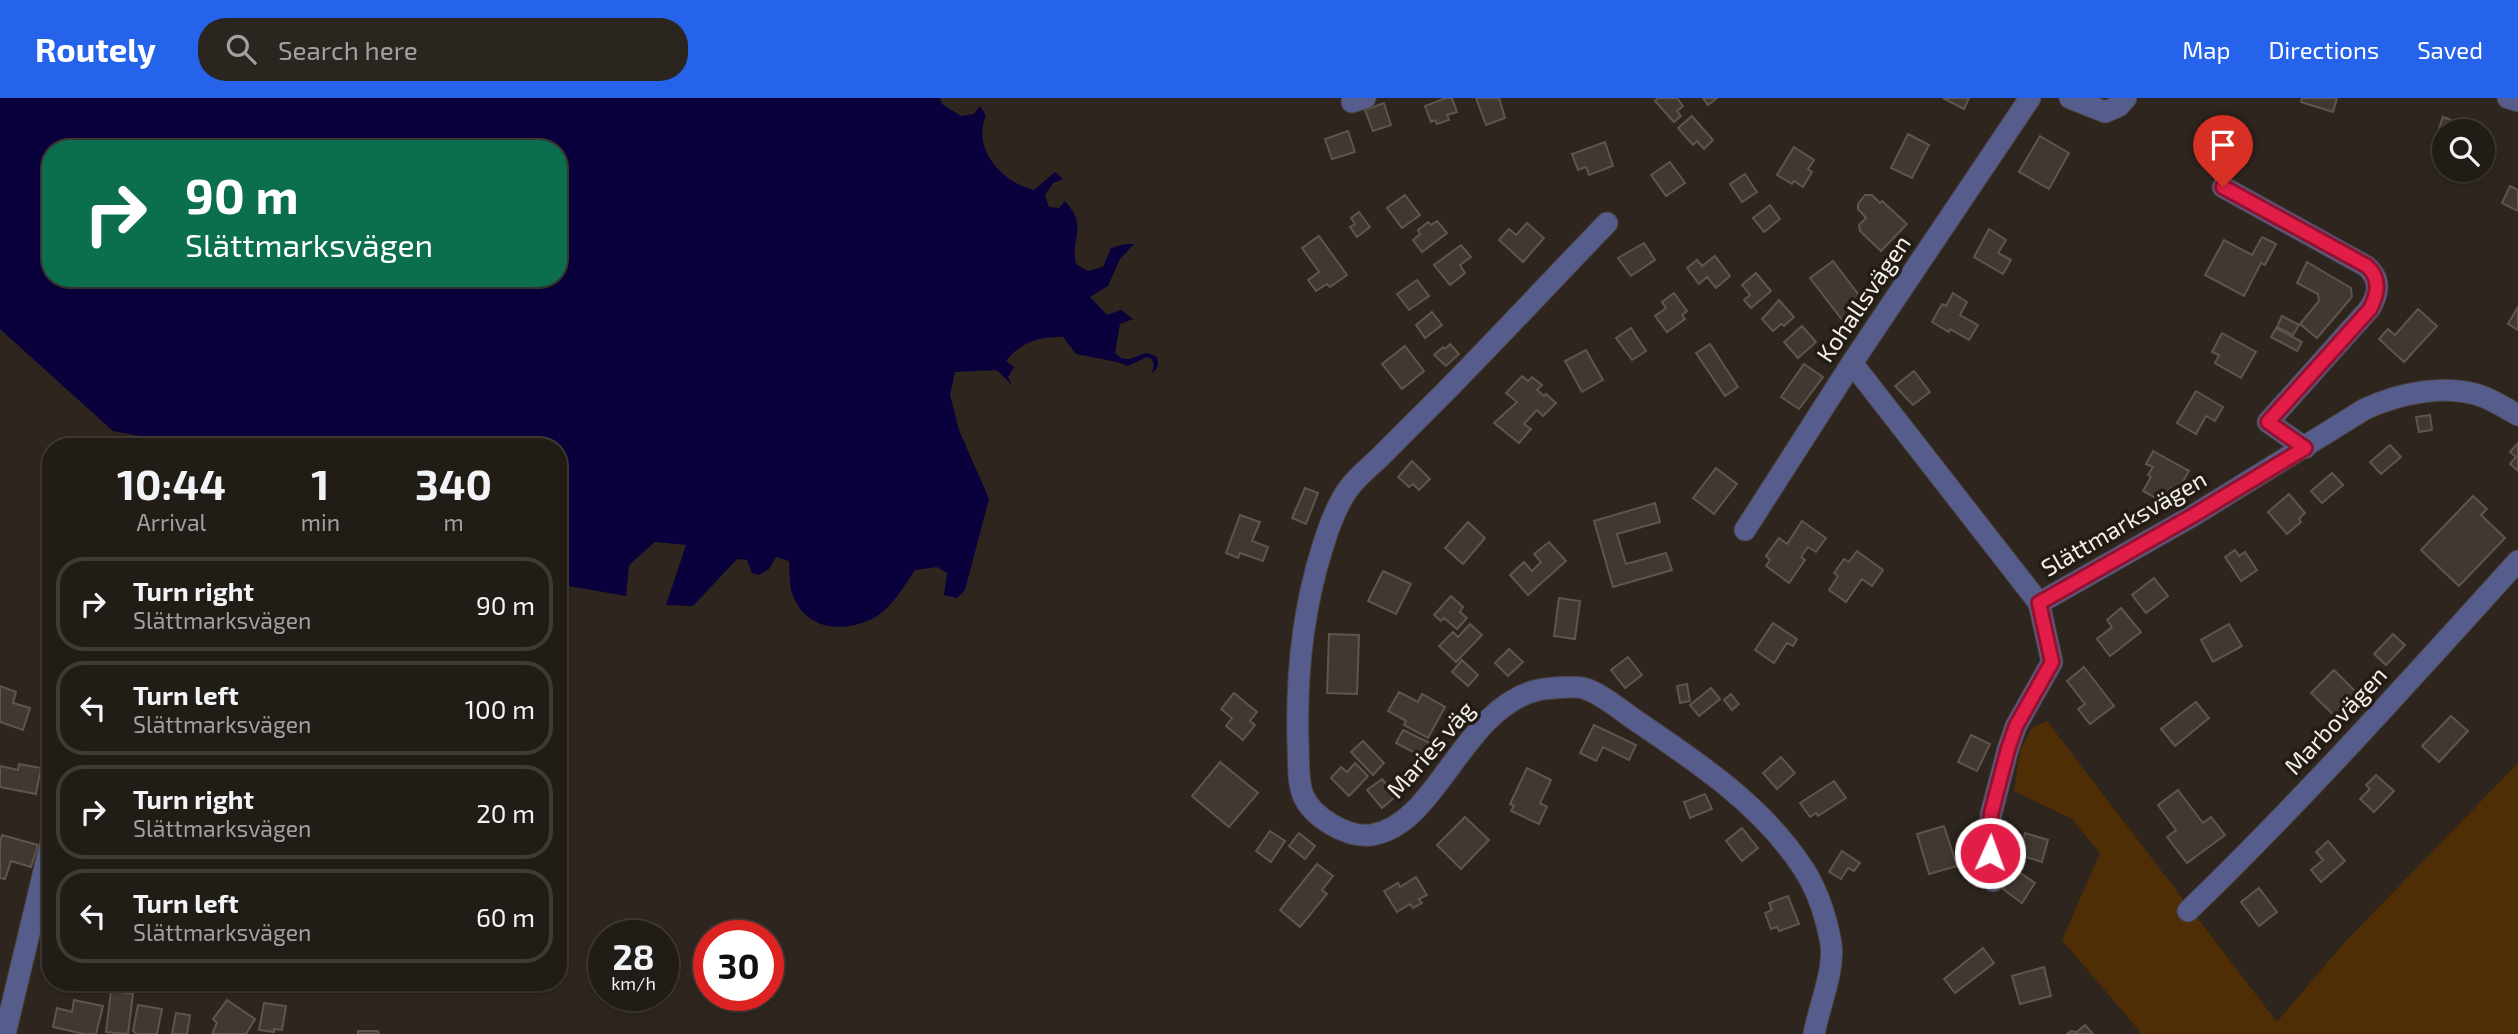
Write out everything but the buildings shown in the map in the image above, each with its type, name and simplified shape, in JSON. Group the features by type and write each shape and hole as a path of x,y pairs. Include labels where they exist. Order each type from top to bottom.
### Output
{"street":[{"name":"Kohallsvägen","path":"1745,530 1852,363 2030,98"},
{"path":"2070,98 2105,112 2119,106 2126,98"},
{"path":"2508,98 2518,101"},
{"path":"2223,187 2367,266 2374,272 2377,280 2376,296 2370,309 2268,422 2305,448"},
{"name":"Maries väg","path":"1607,223 1349,488 1329,524 1302,628 1297,711 1299,768 1303,794 1312,809 1325,820 1349,833 1371,835 1402,823 1416,810 1480,726 1502,709 1521,696 1539,690 1583,688 1607,701 1713,774 1753,809 1805,871 1821,903 1832,942 1832,958 1814,1034"},
{"path":"1852,363 2039,603"},
{"name":"Slättmarksvägen","path":"1993,881 1990,853 1991,814 2008,749 2016,726 2052,662 2039,603 2194,515 2365,409 2384,400 2429,391 2460,392 2483,397 2518,415"},
{"name":"Marbovägen","path":"2188,911 2249,852 2388,705 2518,561"},
{"path":"5,1034 42,880"}],"shaded area":[{"path":"0,98 940,98 942,104 961,116 974,114 980,106 986,116 982,128 986,152 1001,172 1022,186 1034,190 1055,172 1063,179 1053,183 1045,195 1049,207 1059,208 1065,201 1076,218 1076,264 1088,271 1103,267 1111,248 1134,244 1120,259 1108,286 1090,297 1107,315 1121,310 1133,319 1120,324 1115,353 1119,357 1130,359 1147,353 1156,356 1158,364 1152,373 1154,365 1152,359 1147,357 1128,366 1076,354 1063,337 1055,337 1039,339 1012,354 1006,361 1014,367 1008,377 1012,385 997,370 955,372 950,395 959,430 989,499 965,590 957,598 944,595 947,573 937,567 915,570 883,612 865,622 840,627 828,626 807,616 792,593 789,561 776,557 769,569 759,575 752,573 747,560 737,559 693,606 666,605 686,545 655,542 629,565 626,596 567,586 567,438 151,438 113,431 0,329"},
{"path":"2047,721 2277,1022 2344,943 2518,763 2518,1034 2142,1034 2062,940 2100,853 2072,819 2014,791 2020,750 2032,728"}],"route":[{"path":"1990,853 1991,814 2008,749 2016,726 2052,662 2039,603 2305,448 2268,422 2370,309 2376,296 2377,280 2374,272 2367,266 2223,187"}]}
